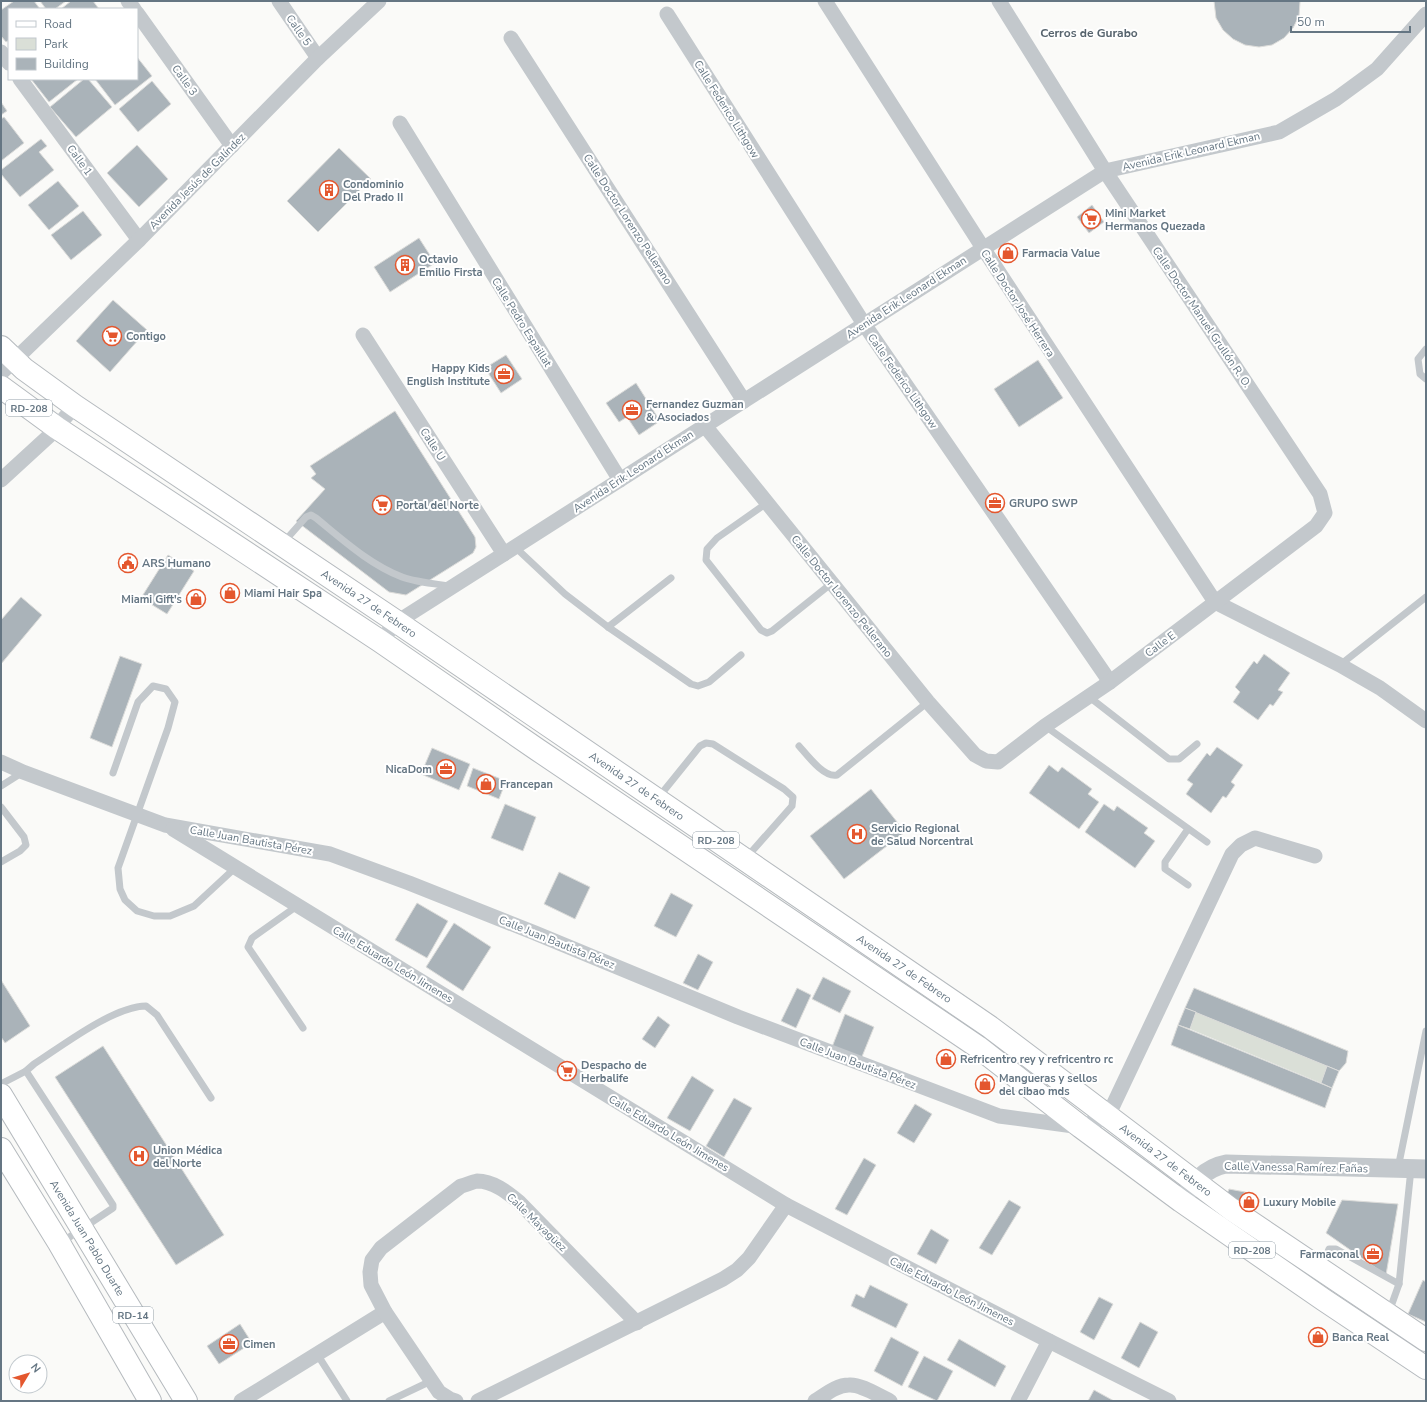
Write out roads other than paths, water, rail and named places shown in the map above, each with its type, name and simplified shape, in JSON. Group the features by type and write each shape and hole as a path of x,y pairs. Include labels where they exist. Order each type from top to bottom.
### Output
{"main road":[{"name":"Avenida 27 de Febrero","path":"5,360 397,622 990,1027 1231,1208 1426,1340"},
{"name":"RD-208","path":"1,387 57,428 380,641 538,750 978,1047 1081,1127 1181,1201 1324,1300 1426,1368"},
{"name":"Avenida Juan Pablo Duarte","path":"1,1095 186,1401"},
{"path":"4,1160 59,1243"},
{"name":"RD-14","path":"59,1243 150,1401"}],"street":[{"name":"Calle 5","path":"279,1 318,58"},
{"name":"Avenida Jesús de Galíndez","path":"5,360 139,240 318,58 379,1"},
{"name":"Calle Doctor José Herrera","path":"825,1 983,248 1215,602"},
{"name":"Calle Doctor Manuel Grullón R. O.","path":"999,1 1105,171 1320,494 1325,513"},
{"name":"Calle 3","path":"138,14 232,146"},
{"name":"Calle Federico Lithgow","path":"667,14 864,324 1110,682"},
{"name":"Avenida Erik Leonard Ekman","path":"380,641 397,622 1105,171 1279,132 1336,99 1377,69 1426,14"},
{"name":"Calle Doctor Lorenzo Pellerano","path":"511,38 744,401"},
{"path":"1,52 8,62"},
{"name":"Calle 1","path":"21,80 139,240"},
{"name":"Calle Pedro Espaillat","path":"400,123 620,480"},
{"name":"Calle U","path":"363,335 509,550"},
{"path":"1,480 57,428 75,406"},
{"name":"Calle Doctor Lorenzo Pellerano","path":"705,426 928,702 975,755 986,761"},
{"name":"Calle E","path":"986,761 998,762 1045,726 1110,682 1316,526 1325,513"},
{"path":"1215,602 1340,665 1380,688 1426,721"},
{"name":"Calle Juan Bautista Pérez","path":"1,762 23,772 165,825 330,854 468,906 738,1017 999,1116 1081,1127 1108,1116"},
{"name":"Calle Eduardo León Jimenes","path":"165,825 786,1205 1168,1401"},
{"path":"1108,1116 1232,854 1241,845 1255,838 1315,856"},
{"name":"Calle Vanessa Ramírez Fañas","path":"1181,1201 1194,1181 1217,1166 1226,1164 1412,1169"},
{"name":"Calle Mayagüez","path":"456,1401 439,1392 385,1312 372,1285 370,1272 372,1260 381,1248 461,1186 476,1181 491,1183 505,1191 519,1202 637,1323"},
{"path":"478,1401 723,1280 737,1270 749,1258 786,1205"},
{"path":"241,1401 385,1312"},
{"path":"1018,1401 1049,1341"},
{"path":"814,1401 836,1388 849,1384 866,1389 890,1401"}],"lane":[{"path":"1426,349 1418,358 1420,374 1426,379"},
{"path":"767,503 716,538 707,549 706,560 756,624 766,633 772,631 832,583"},
{"path":"282,545 306,517 311,515 375,564 403,577 453,587"},
{"path":"509,550 608,628 691,684 698,686 709,682 741,655"},
{"path":"608,628 671,578"},
{"path":"1340,665 1426,597"},
{"path":"114,773 138,702 153,686 166,689 175,702 168,728 136,814 118,868 120,889 125,900 137,910 154,916 170,916 194,906 235,868"},
{"path":"1088,696 1169,759 1179,759 1197,744"},
{"path":"799,746 822,770 830,775 837,775 928,702"},
{"path":"1045,726 1207,842"},
{"path":"657,800 700,746 706,743 714,744 784,789 793,797 792,806 744,860"},
{"path":"1,786 23,772"},
{"path":"1,807 24,838 26,845 20,851 1,862"},
{"path":"1188,829 1165,862 1165,869 1188,885"},
{"path":"298,906 252,938 248,947 303,1028"},
{"path":"1,1084 26,1070 100,1021 136,1006 146,1006 157,1015 211,1098"},
{"path":"1388,1314 1400,1284 1426,1031"},
{"path":"26,1070 113,1205 113,1208 59,1243"},
{"path":"1321,1269 1329,1249 1336,1249 1400,1284"},
{"path":"317,1354 347,1401"},
{"path":"389,1401 431,1381"}],"place":[{"name":"Condominio Del Prado II","path":"329,190"},
{"name":"Mini Market Hermanos Quezada","path":"1091,219"},
{"name":"Farmacia Value","path":"1008,253"},
{"name":"Octavio Emilio Firsta","path":"405,265"},
{"name":"Contigo","path":"112,336"},
{"name":"Happy Kids English Institute","path":"504,374"},
{"name":"Fernandez Guzman & Asociados","path":"632,410"},
{"name":"GRUPO SWP","path":"995,503"},
{"name":"Portal del Norte","path":"382,505"},
{"name":"ARS Humano","path":"128,563"},
{"name":"Miami Hair Spa","path":"230,593"},
{"name":"Miami Gift's","path":"196,599"},
{"name":"NicaDom","path":"446,769"},
{"name":"Francepan","path":"486,784"},
{"name":"Servicio Regional de Salud Norcentral","path":"857,834"},
{"name":"Refricentro rey y refricentro rc","path":"946,1059"},
{"name":"Despacho de Herbalife","path":"567,1071"},
{"name":"Mangueras y sellos del cibao mds","path":"985,1084"},
{"name":"Union Médica del Norte","path":"139,1156"},
{"name":"Luxury Mobile","path":"1249,1202"},
{"name":"Farmaconal","path":"1373,1254"},
{"name":"Banca Real","path":"1318,1337"},
{"name":"Cimen","path":"229,1344"}],"district":[{"name":"Cerros de Gurabo","path":"1089,33"}]}
